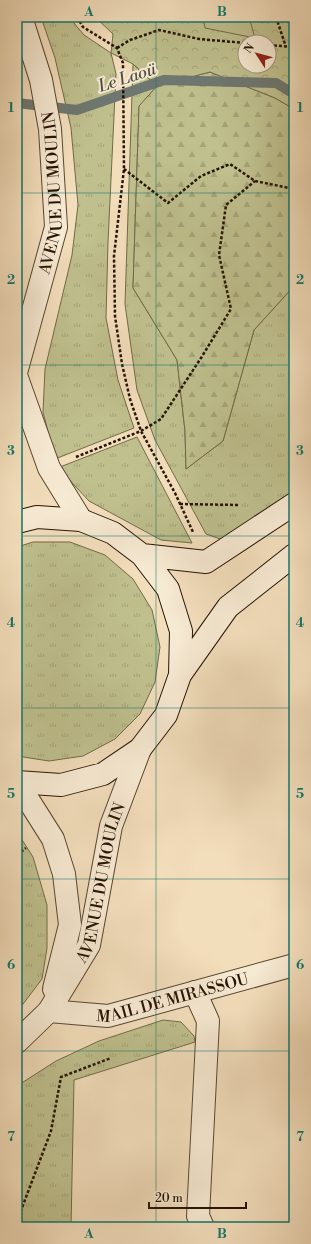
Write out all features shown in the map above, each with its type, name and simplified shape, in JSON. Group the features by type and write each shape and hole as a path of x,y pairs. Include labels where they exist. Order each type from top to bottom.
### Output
{"street":[{"name":"AVENUE DU MOULIN","path":"17,369 56,227 50,129 41,80 20,24"},
{"path":"17,378 49,468 81,520"},
{"path":"142,555 206,562 294,504"},
{"path":"17,522 37,517 81,520 113,533 142,555 168,589 181,631 180,675"},
{"path":"17,782 61,785 103,774 140,749 166,715 180,675 228,607 294,555"},
{"name":"AVENUE DU MOULIN","path":"17,1042 49,1011 89,945 111,826 140,749"},
{"name":"AVENUE DU MOULIN","path":"17,782 52,839 64,874 70,924 49,1011"},
{"name":"MAIL DE MIRASSOU","path":"49,1011 108,1016 294,965"},
{"path":"195,992 208,1021 198,1216 203,1227"}],"path":[{"path":"77,17 83,27 117,48 124,63 124,169 114,256 115,316 123,371 130,399 141,431 180,504 195,538"},
{"path":"276,17 286,47"},
{"path":"117,48 130,40 159,30 199,39 237,42"},
{"path":"277,46 294,48"},
{"path":"124,169 168,203 201,176 230,164 256,181 294,189"},
{"path":"69,459 141,431 161,419 231,309 219,255 226,204 256,181"},
{"path":"180,504 244,505"},
{"path":"17,1222 51,1131 61,1077 111,1058"}],"green space":[{"path":"41,17 69,17 84,35 111,53 116,74 106,318 118,380 134,428 55,459 43,412 45,369 72,255 78,205 71,128 55,58"},
{"path":"95,17 294,17 294,109 275,98 210,72 157,86 133,64 111,53 113,34"},
{"path":"203,17 249,17 254,34 237,34 205,28"},
{"path":"133,64 157,86 139,107 133,288 177,360 185,431 186,469 223,441 254,330 294,286 294,494 226,541 206,534 155,440 137,390 125,304"},
{"path":"210,72 275,98 294,109 294,286 254,330 223,441 186,469 185,431 177,360 133,288 139,106 157,86"},
{"path":"137,437 192,543 161,540 89,501 64,474 60,467"},
{"path":"33,542 70,542 105,555 133,579 152,610 160,647 155,682 140,714 115,739 83,756 49,761 17,756 17,547"},
{"path":"17,832 33,857 47,905 47,948 42,979 17,1012"},
{"path":"163,1020 181,1022 194,1036 195,1042 74,1080 71,1227 17,1227 17,1086 56,1061 99,1041"}],"waterway":[{"name":"Le Laoü","path":"17,103 77,110 164,80 276,83 294,94"}]}
